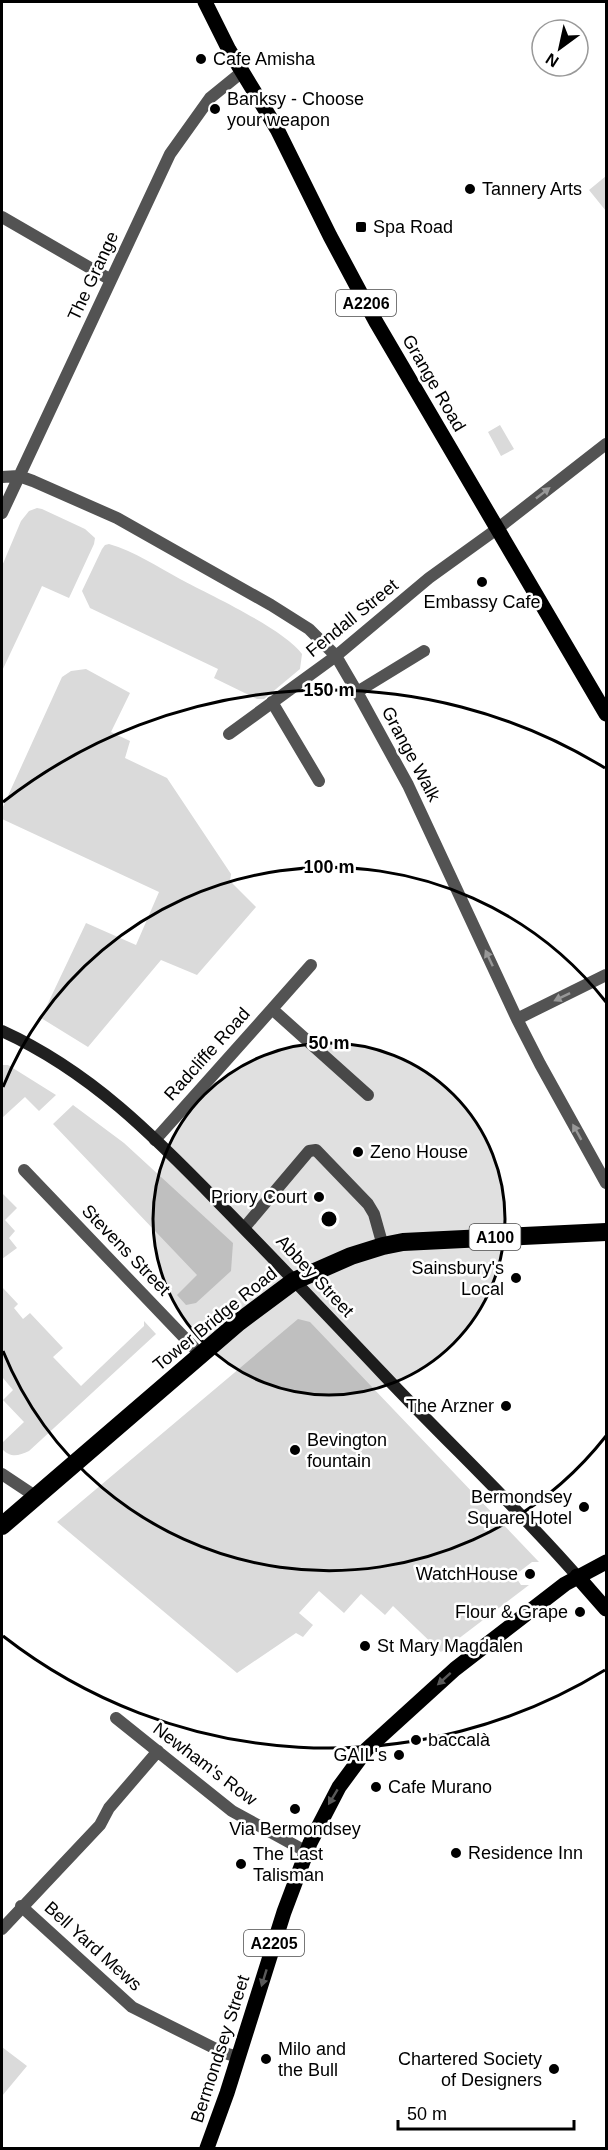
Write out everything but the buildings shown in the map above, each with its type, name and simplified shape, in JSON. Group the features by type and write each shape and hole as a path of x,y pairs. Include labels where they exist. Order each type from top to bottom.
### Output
{"highway":[{"name":"Tower Bridge Road","path":"2,1526 252,1311 294,1281 351,1256 403,1242 606,1232"}],"main road":[{"name":"Grange Road","path":"205,2 242,72 277,129 376,322 606,714"},
{"name":"Abbey Street","path":"2,1031 34,1047 83,1077 129,1114 244,1228 577,1576"},
{"name":"Bermondsey Street","path":"207,2148 239,2057 284,1912 306,1852 327,1806 339,1787 378,1738 466,1660 577,1576 606,1562"},
{"path":"577,1576 606,1609"}],"street":[{"name":"The Grange","path":"2,513 170,154 210,98 242,72"},
{"path":"2,218 111,280"},
{"name":"Fendall Street","path":"229,734 336,656 429,578 497,529 606,444"},
{"name":"Grange Walk","path":"2,477 19,476 117,518 309,628 336,656 408,784 517,1019 606,1183"},
{"path":"357,692 424,651"},
{"path":"272,702 319,781"},
{"path":"272,1009 311,965"},
{"path":"517,1019 606,975"},
{"name":"Radcliffe Road","path":"155,1140 272,1009 368,1095"},
{"path":"244,1228 309,1151 316,1150 368,1203 374,1214 383,1246"},
{"name":"Stevens Street","path":"24,1170 201,1355"},
{"path":"2,1474 35,1496"},
{"name":"Newham's Row","path":"116,1718 232,1811 306,1852"},
{"name":"Bell Yard Mews","path":"2,1929 21,1906 100,1825 109,1808 158,1752"},
{"name":"Bell Yard Mews","path":"21,1906 132,2007 224,2052 239,2057"}],"shaded area":[{"path":"606,176 606,211 589,190"},
{"path":"500,425 514,449 501,456 488,432"},
{"path":"37,508 85,529 95,538 94,544 69,598 42,586 2,671 2,566 21,521 29,511"},
{"path":"109,544 146,560 246,613 280,634 302,654 300,669 264,699 257,699 214,678 218,669 90,608 82,591 102,549"},
{"path":"86,669 130,693 111,732 130,741 125,758 167,778 231,874 230,881 256,907 197,975 161,960 88,1047 41,1018 86,923 136,945 159,892 2,819 2,809 62,677 71,671"},
{"path":"2,1065 8,1065 56,1095 39,1111 25,1097 2,1118"},
{"path":"73,1105 124,1143 233,1243 231,1271 196,1303 186,1305 177,1295 197,1275 53,1124"},
{"path":"2,1193 17,1208 5,1220 15,1231 9,1238 17,1248 2,1259"},
{"path":"2,1287 18,1304 14,1308 23,1319 30,1313 63,1348 53,1357 81,1386 144,1326 144,1321 156,1334 29,1451 15,1455 8,1454 2,1449 2,1442 24,1422 3,1400 13,1390 2,1379"},
{"path":"298,1319 310,1322 539,1562 532,1562 519,1572 517,1579 521,1585 529,1585 441,1652 393,1606 385,1615 361,1594 344,1613 319,1591 299,1613 313,1625 303,1637 296,1633 237,1673 57,1522"},
{"path":"2,2047 27,2066 2,2096"}],"place":[{"name":"Cafe Amisha","path":"201,59"},
{"name":"Banksy - Choose your weapon","path":"215,109"},
{"name":"Tannery Arts","path":"470,189"},
{"name":"Spa Road","path":"361,227"},
{"name":"Embassy Cafe","path":"482,582"},
{"name":"Zeno House","path":"358,1152"},
{"name":"Priory Court","path":"319,1197"},
{"name":"Sainsbury's Local","path":"516,1278"},
{"name":"The Arzner","path":"506,1406"},
{"name":"Bevington fountain","path":"295,1450"},
{"name":"Bermondsey Square Hotel","path":"584,1507"},
{"name":"WatchHouse","path":"530,1574"},
{"name":"Flour & Grape","path":"580,1612"},
{"name":"St Mary Magdalen","path":"365,1646"},
{"name":"baccalà","path":"416,1740"},
{"name":"GAIL's","path":"399,1755"},
{"name":"Cafe Murano","path":"376,1787"},
{"name":"Via Bermondsey","path":"295,1809"},
{"name":"Residence Inn","path":"456,1853"},
{"name":"The Last Talisman","path":"241,1864"},
{"name":"Milo and the Bull","path":"266,2059"},
{"name":"Chartered Society of Designers","path":"554,2069"}]}
